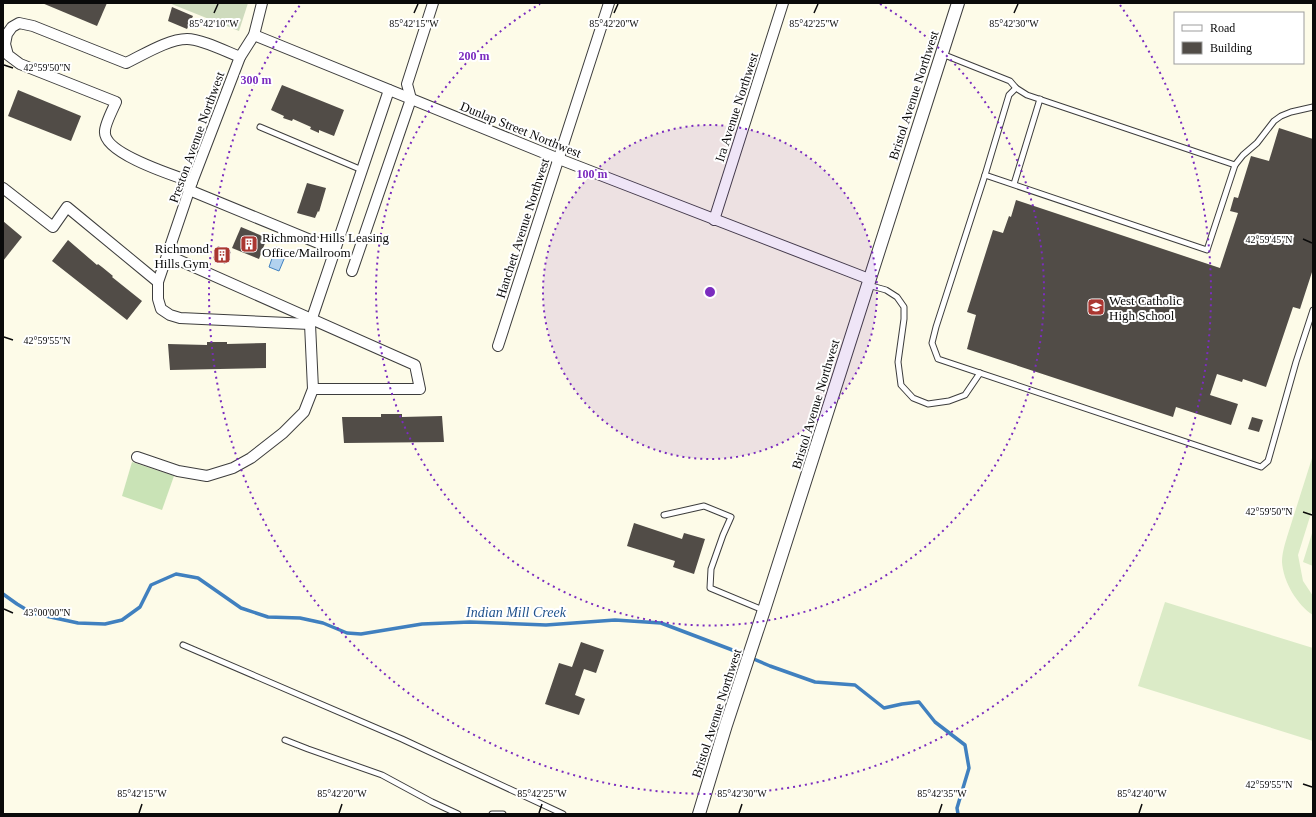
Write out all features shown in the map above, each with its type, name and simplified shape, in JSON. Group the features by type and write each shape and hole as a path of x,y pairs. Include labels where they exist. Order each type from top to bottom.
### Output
{"street":[{"name":"Preston Avenue Northwest","path":"158,282 191,186 240,57 254,35 262,3"},
{"path":"352,271 411,100 407,84 433,3"},
{"name":"Hanchett Avenue Northwest","path":"498,346 609,3"},
{"name":"Ira Avenue Northwest","path":"714,220 783,3"},
{"name":"Bristol Avenue Northwest","path":"699,814 958,3"},
{"path":"240,57 196,40 186,39 176,40 165,44 126,63 33,26 19,23 12,27 7,34 5,44 8,55 20,64 116,102 104,131 106,139 114,148 129,157 191,186 335,250"},
{"name":"Dunlap Street Northwest","path":"254,35 411,100 868,282"},
{"path":"137,458 178,471 207,476 232,468 251,458 283,433 304,412 313,389 311,321 389,90"},
{"path":"3,188 53,227 67,207 158,282 158,299 161,309 170,315 180,318 311,321"},
{"path":"168,255 311,321 415,365 420,389 313,389"}],"lane":[{"path":"941,54 1010,81 1016,88 1027,95 1235,165"},
{"path":"1016,88 1009,95 936,327 932,343 938,359 1262,467 1268,461 1296,362 1313,310"},
{"path":"1014,184 1040,99"},
{"path":"985,174 1207,250 1235,165 1243,155 1257,143 1274,121 1286,114 1313,107"},
{"path":"260,128 362,170"},
{"path":"868,282 897,297 904,308 904,319 898,362 901,385 913,398 928,404 949,401 965,395 980,373"},
{"path":"664,515 704,506 732,517 723,535 711,569 710,588 764,610"},
{"path":"183,645 402,739 563,814"},
{"path":"285,740 382,775 458,814"},
{"path":"492,814 503,814"}],"green space":[{"path":"169,3 248,3 239,31"},
{"path":"1313,455 1313,507 1298,555 1303,581 1313,596 1313,615 1296,599 1285,577 1282,562 1285,543"},
{"path":"132,462 174,476 162,510 122,496"},
{"path":"1313,530 1313,566 1303,562"},
{"path":"1165,602 1313,648 1313,741 1138,686"}],"water":[{"path":"276,247 287,252 279,271 269,267"}],"building":[{"path":"42,3 107,3 97,26"},
{"path":"172,7 193,16 187,29 168,21"},
{"path":"282,85 344,110 334,136 319,130 319,133 310,129 311,127 293,119 292,121 283,118 284,116 271,110"},
{"path":"18,90 81,116 71,141 8,116"},
{"name":"West Catholic High School","path":"1279,128 1313,139 1313,269 1300,309 1293,307 1266,387 1243,379 1242,382 1217,374 1210,395 1238,404 1231,425 1176,407 1173,417 967,349 976,315 967,312 993,230 1003,233 1009,216 1011,217 1016,200 1220,268 1238,213 1230,211 1234,197 1238,198 1251,156 1269,161"},
{"path":"307,183 326,188 319,212 318,211 315,218 297,213"},
{"path":"3,221 22,237 3,261"},
{"name":"Richmond Hills Leasing Office/Mailroom","path":"241,227 267,238 259,259 232,248"},
{"path":"68,240 142,301 127,320 52,261"},
{"name":"Richmond Hills Gym","path":"218,246 231,252 225,264 213,258"},
{"path":"207,342 227,342 227,344 266,343 266,368 170,370 168,344 207,345"},
{"path":"381,414 402,414 402,417 442,416 444,442 344,443 342,417 381,417"},
{"path":"1252,417 1263,420 1259,432 1248,429"},
{"path":"634,523 682,539 684,533 705,539 694,574 673,567 675,561 627,546"},
{"path":"581,642 604,650 596,673 584,669 575,695 585,699 579,715 545,704 559,663 572,667"}],"waterway":[{"name":"Indian Mill Creek","path":"3,594 32,613 78,623 105,624 122,620 140,607 151,585 176,574 198,578 241,608 268,617 300,618 323,623 347,633 361,634 422,624 470,622 546,625 615,620 661,623 815,682 855,685 884,708 919,702 935,722 965,745 969,768 957,808 958,814"}],"place":[{"name":"Richmond Hills Leasing Office/Mailroom","path":"249,244"},
{"name":"Richmond Hills Gym","path":"222,255"},
{"name":"West Catholic High School","path":"1096,307"}]}
